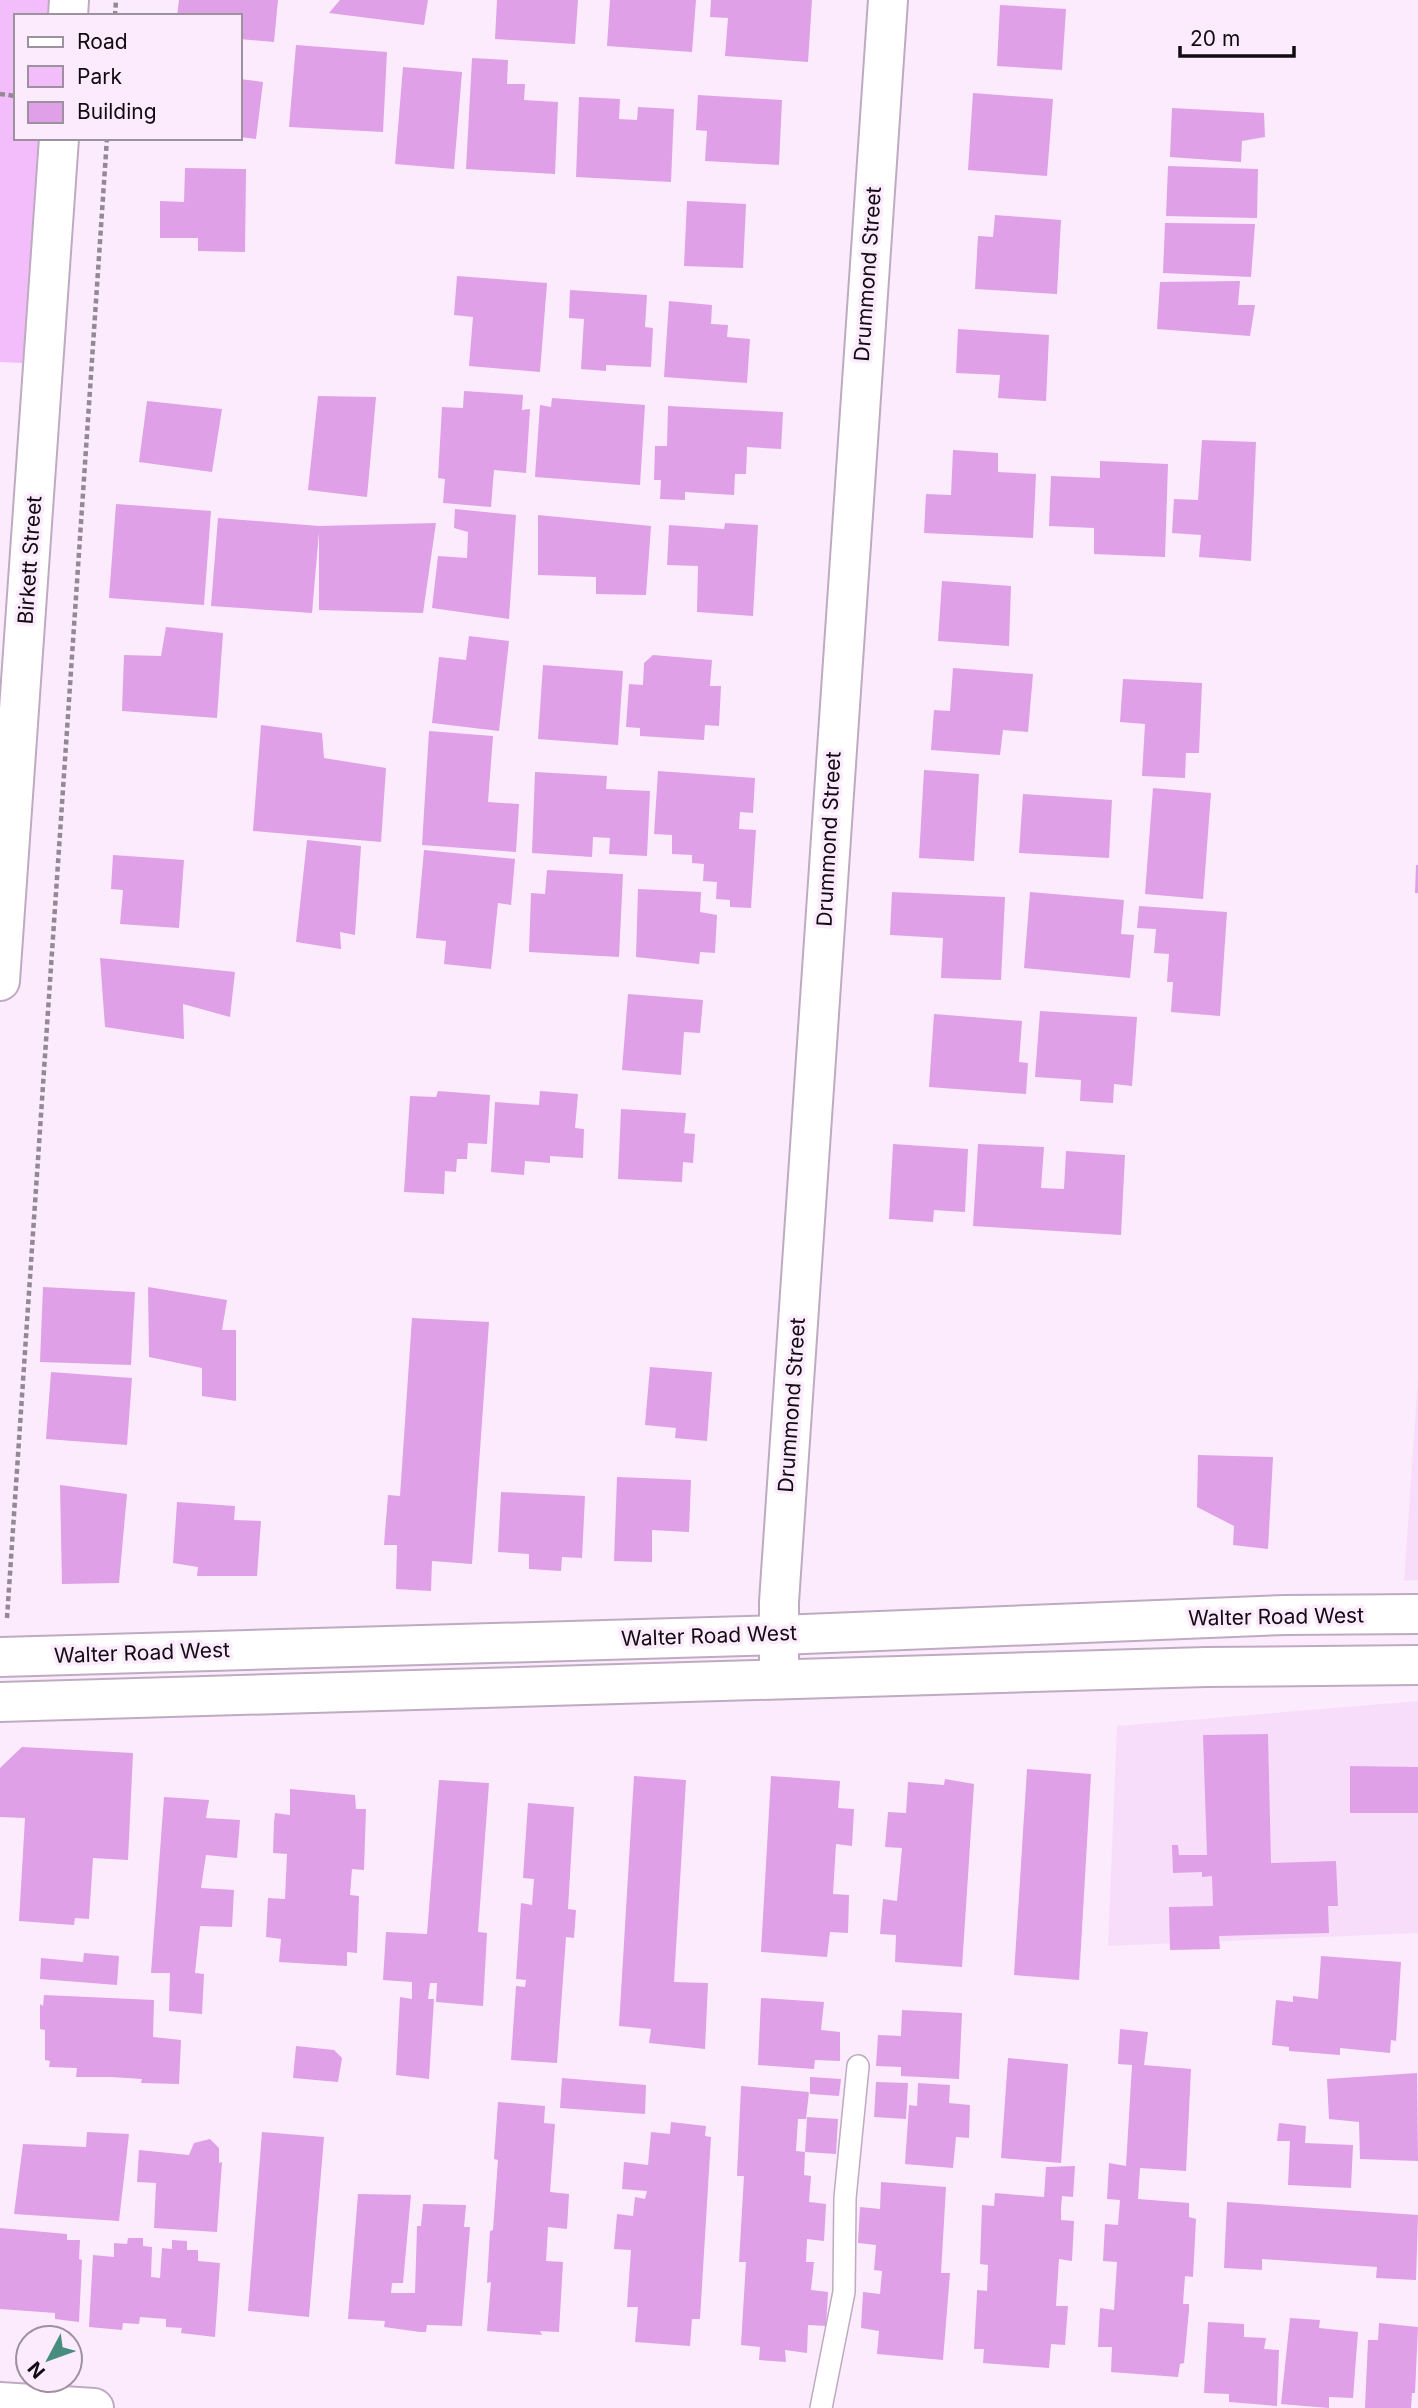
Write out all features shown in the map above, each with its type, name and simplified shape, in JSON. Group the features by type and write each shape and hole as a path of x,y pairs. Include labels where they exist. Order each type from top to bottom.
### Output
{"main road":[{"name":"Drummond Street","path":"779,1679 779,1635 832,771 888,0"},
{"name":"Birkett Street","path":"0,981 59,140"},
{"name":"Walter Road West","path":"3,1642 779,1635 1285,1615 1418,1615"},
{"name":"Walter Road West","path":"0,1702 1206,1667 1418,1665"},
{"path":"0,2402 94,2408"}],"lane":[{"path":"821,2408 844,2292 845,2198 858,2066"}],"path":[{"path":"3,1642 107,140"}],"shaded area":[{"path":"1418,1380 1418,1580 1404,1581"},
{"path":"1418,1701 1418,1933 1108,1946 1117,1726"}],"green space":[{"path":"0,0 51,0 52,14 14,14 14,140 59,140 43,364 0,362"}],"building":[{"path":"179,0 278,0 274,42 242,39 242,14 177,14"},
{"path":"340,0 428,0 424,25 329,13"},
{"path":"497,0 578,0 575,44 495,39"},
{"path":"610,0 696,0 692,52 607,46"},
{"path":"711,0 812,0 808,62 725,56 728,18 710,17"},
{"path":"1000,5 1066,9 1062,70 997,66"},
{"path":"296,45 387,52 383,132 289,127"},
{"path":"472,58 508,60 507,84 525,84 524,100 558,102 555,174 466,169"},
{"path":"403,67 462,72 454,169 395,164"},
{"path":"242,79 263,82 256,139 242,137"},
{"path":"973,93 1053,99 1047,176 968,170"},
{"path":"698,95 782,100 779,165 705,161 707,131 696,130"},
{"path":"579,97 620,99 619,119 637,120 638,107 674,109 671,182 576,177"},
{"path":"1172,108 1264,113 1265,137 1242,141 1241,162 1170,157"},
{"path":"1168,166 1258,169 1257,218 1166,216"},
{"path":"185,168 246,169 245,252 198,251 198,238 160,238 160,201 184,202"},
{"path":"687,201 746,204 743,268 684,266"},
{"path":"995,215 1061,220 1057,294 975,289 978,236 993,237"},
{"path":"1165,223 1255,224 1251,277 1163,273"},
{"path":"457,276 547,283 540,372 469,366 473,317 454,315"},
{"path":"1240,281 1238,305 1255,305 1250,336 1157,329 1160,282"},
{"path":"570,290 647,295 645,327 653,328 651,367 606,365 606,371 581,369 584,319 569,318"},
{"path":"669,301 712,305 711,324 728,325 727,337 750,339 747,383 664,377"},
{"path":"958,329 1049,335 1046,401 998,398 1000,375 956,373"},
{"path":"464,391 523,395 522,410 530,409 526,473 494,470 491,507 443,503 445,479 438,478 442,407 463,408"},
{"path":"318,396 376,397 367,497 308,490"},
{"path":"552,398 645,405 640,485 535,477 540,405 551,407"},
{"path":"147,401 222,409 212,472 139,462"},
{"path":"668,406 783,412 781,449 747,447 746,474 735,474 734,495 685,492 685,500 660,499 661,480 654,480 655,446 667,446"},
{"path":"1202,440 1256,442 1251,561 1199,557 1201,535 1172,533 1174,499 1198,500"},
{"path":"953,450 998,453 998,472 1036,474 1033,538 924,533 926,494 951,495"},
{"path":"1100,461 1168,464 1165,557 1094,554 1094,528 1049,526 1051,476 1100,478"},
{"path":"116,504 211,511 204,605 109,598"},
{"path":"455,509 516,515 509,619 432,608 438,556 467,558 468,532 454,528"},
{"path":"538,515 651,526 646,595 596,594 596,577 538,575"},
{"path":"218,518 319,526 436,523 423,613 319,610 319,532 312,613 211,606"},
{"path":"725,523 758,525 753,616 697,612 698,566 667,565 669,525 724,529"},
{"path":"942,581 1011,586 1009,646 938,641"},
{"path":"166,627 223,633 217,718 122,711 124,655 161,656"},
{"path":"469,636 509,641 499,731 432,723 439,657 466,660"},
{"path":"653,655 712,660 710,686 721,686 719,726 705,725 704,740 640,736 640,728 626,727 629,684 643,685 644,663"},
{"path":"543,665 623,671 618,745 538,739"},
{"path":"953,668 1033,674 1028,732 1003,730 1000,755 931,750 934,710 950,711"},
{"path":"1123,679 1202,683 1199,753 1186,753 1185,778 1142,776 1145,724 1120,722"},
{"path":"261,725 322,733 324,758 386,768 381,842 253,831"},
{"path":"429,731 493,736 488,802 519,804 516,852 422,845"},
{"path":"924,770 979,774 974,861 919,858"},
{"path":"658,771 755,778 753,813 740,812 739,829 756,830 751,908 730,907 730,900 716,899 717,882 703,881 704,864 692,863 692,855 672,854 672,835 654,834"},
{"path":"535,772 607,776 606,789 650,791 647,856 609,854 610,838 593,837 592,857 532,853"},
{"path":"1153,788 1211,793 1203,899 1145,894"},
{"path":"1023,794 1112,800 1109,858 1019,853"},
{"path":"307,840 361,846 355,935 340,932 341,949 296,942"},
{"path":"424,850 515,859 511,905 498,903 491,969 444,964 446,941 416,938"},
{"path":"113,855 184,860 179,928 120,924 123,890 111,889"},
{"path":"1418,865 1418,893 1415,893"},
{"path":"547,870 623,874 619,957 529,952 531,893 545,894"},
{"path":"638,889 701,892 700,912 717,915 715,953 700,952 699,964 636,957"},
{"path":"892,892 1005,897 1001,980 941,978 943,938 890,935"},
{"path":"1030,892 1124,900 1121,934 1134,935 1130,978 1024,968"},
{"path":"1139,906 1227,912 1220,1016 1171,1012 1173,982 1167,982 1169,954 1154,953 1156,929 1137,928"},
{"path":"100,958 235,972 230,1017 183,1004 184,1039 105,1027"},
{"path":"628,994 703,1000 700,1033 684,1032 681,1075 622,1070"},
{"path":"1040,1011 1137,1017 1132,1086 1114,1084 1113,1103 1080,1101 1081,1080 1035,1077"},
{"path":"934,1014 1022,1021 1019,1062 1028,1063 1026,1094 929,1087"},
{"path":"438,1091 490,1095 487,1144 468,1143 467,1159 457,1159 456,1172 445,1171 444,1194 404,1192 410,1096 436,1097"},
{"path":"540,1091 578,1094 575,1128 584,1129 583,1158 550,1156 550,1163 525,1161 524,1175 491,1172 495,1102 539,1105"},
{"path":"621,1109 686,1113 684,1133 695,1134 693,1163 683,1162 682,1182 618,1179"},
{"path":"893,1144 968,1149 965,1212 934,1210 933,1222 889,1219"},
{"path":"978,1144 1044,1147 1041,1188 1064,1189 1066,1151 1125,1155 1121,1235 973,1226"},
{"path":"43,1287 135,1292 131,1365 40,1362"},
{"path":"148,1287 227,1300 222,1330 236,1330 236,1401 202,1396 202,1368 149,1357"},
{"path":"412,1318 489,1322 472,1564 432,1561 431,1591 396,1589 397,1545 384,1545 388,1495 400,1496"},
{"path":"650,1367 712,1372 707,1441 675,1438 676,1428 645,1425"},
{"path":"51,1372 132,1378 127,1445 46,1439"},
{"path":"1198,1455 1273,1457 1268,1549 1233,1545 1234,1526 1197,1507"},
{"path":"617,1477 691,1480 689,1532 652,1530 652,1562 614,1561"},
{"path":"60,1485 127,1494 119,1583 62,1584"},
{"path":"501,1492 585,1496 582,1558 562,1557 561,1571 529,1569 529,1554 498,1552"},
{"path":"177,1502 235,1506 234,1520 261,1521 257,1576 197,1576 198,1567 173,1563"},
{"path":"1268,1734 1271,1863 1336,1861 1338,1906 1328,1906 1329,1933 1219,1936 1220,1949 1170,1950 1169,1907 1213,1906 1212,1876 1202,1877 1202,1872 1173,1873 1172,1845 1178,1845 1179,1855 1207,1855 1203,1735"},
{"path":"22,1747 133,1753 128,1860 93,1858 89,1919 75,1918 74,1925 19,1921 25,1818 0,1817 0,1768"},
{"path":"1350,1766 1418,1767 1418,1813 1350,1813"},
{"path":"1027,1769 1091,1774 1079,1980 1014,1975"},
{"path":"634,1776 686,1780 674,1982 708,1983 705,2049 649,2043 651,2029 619,2026"},
{"path":"771,1776 840,1781 838,1808 854,1809 852,1846 836,1844 833,1894 849,1895 848,1933 830,1932 827,1957 761,1952"},
{"path":"945,1779 974,1784 962,1967 895,1962 896,1935 880,1934 883,1899 897,1901 902,1848 885,1847 888,1812 906,1813 908,1782 944,1785"},
{"path":"439,1780 489,1783 478,1932 487,1933 483,2006 436,2002 437,1983 430,1983 428,1999 434,1999 429,2079 396,2075 400,1997 412,1999 412,1982 383,1980 386,1932 427,1934"},
{"path":"290,1789 355,1795 356,1809 366,1809 364,1870 352,1869 350,1895 359,1896 357,1953 347,1952 347,1966 279,1962 281,1939 266,1937 268,1898 285,1899 287,1854 273,1853 274,1822 275,1813 290,1815"},
{"path":"164,1797 209,1800 206,1818 240,1820 237,1858 206,1855 201,1888 234,1890 232,1927 200,1926 195,1973 204,1974 202,2014 169,2011 170,1973 151,1973"},
{"path":"528,1803 574,1807 568,1909 576,1910 574,1938 566,1937 557,2063 511,2060 516,1986 525,1987 526,1980 516,1979 521,1903 532,1905 534,1879 523,1878"},
{"path":"84,1953 119,1956 117,1985 40,1979 41,1958 83,1962"},
{"path":"1321,1956 1401,1962 1396,2041 1391,2040 1390,2053 1340,2048 1340,2055 1289,2051 1289,2047 1272,2045 1276,2000 1293,2002 1293,1996 1318,1999"},
{"path":"44,1995 154,2000 153,2037 181,2040 179,2084 141,2083 142,2079 76,2077 77,2068 49,2067 50,2061 45,2060 45,2030 40,2029 40,2004 43,2006"},
{"path":"761,1998 824,2002 821,2030 840,2032 840,2061 815,2060 814,2069 758,2065"},
{"path":"902,2010 962,2013 959,2079 901,2076 901,2067 876,2066 878,2035 901,2036"},
{"path":"1120,2029 1148,2032 1144,2065 1191,2069 1186,2171 1140,2168 1138,2199 1189,2203 1189,2217 1196,2219 1193,2277 1185,2276 1183,2304 1189,2304 1189,2310 1184,2363 1180,2364 1178,2377 1111,2372 1112,2347 1098,2347 1100,2308 1114,2310 1117,2262 1103,2261 1105,2224 1118,2225 1120,2200 1107,2199 1109,2163 1126,2166 1132,2065 1118,2064"},
{"path":"296,2046 334,2050 342,2058 338,2082 293,2078"},
{"path":"1008,2058 1068,2064 1061,2163 1001,2158"},
{"path":"1417,2073 1418,2161 1360,2159 1359,2122 1329,2119 1327,2079"},
{"path":"810,2077 841,2079 839,2096 810,2094"},
{"path":"562,2078 646,2085 645,2114 560,2108"},
{"path":"876,2082 908,2083 906,2119 874,2117"},
{"path":"918,2083 950,2085 949,2103 970,2105 969,2138 956,2137 953,2168 905,2164 909,2105 917,2106"},
{"path":"741,2086 809,2092 806,2119 798,2119 796,2151 805,2152 804,2175 811,2176 809,2202 826,2204 824,2241 807,2239 806,2262 814,2262 811,2290 828,2292 826,2326 808,2325 807,2353 785,2350 786,2362 759,2360 760,2347 741,2345 746,2262 739,2262 744,2176 737,2176"},
{"path":"498,2102 545,2106 544,2123 555,2124 550,2192 569,2194 567,2229 548,2227 546,2261 563,2262 559,2332 540,2331 542,2335 487,2331 491,2282 487,2283 490,2231 493,2230 498,2160 494,2159"},
{"path":"807,2117 838,2119 836,2154 805,2152"},
{"path":"671,2122 706,2126 705,2136 711,2137 700,2319 692,2319 690,2346 635,2342 638,2307 627,2307 631,2250 614,2249 617,2214 633,2216 635,2197 645,2199 647,2191 622,2189 624,2162 648,2165 651,2132 670,2134"},
{"path":"1279,2123 1306,2126 1305,2143 1353,2145 1351,2188 1288,2185 1290,2141 1277,2141"},
{"path":"87,2132 129,2134 119,2221 14,2214 23,2144 86,2147"},
{"path":"262,2132 324,2137 309,2317 248,2311"},
{"path":"210,2139 219,2148 219,2163 222,2162 217,2232 154,2228 156,2183 137,2182 139,2150 189,2155 194,2143"},
{"path":"1075,2166 1073,2197 1062,2196 1061,2208 1061,2220 1074,2221 1072,2261 1059,2259 1056,2306 1068,2306 1065,2345 1051,2344 1049,2368 983,2363 984,2349 974,2349 977,2290 987,2291 988,2265 980,2264 982,2205 994,2206 995,2193 1044,2197 1046,2167"},
{"path":"881,2182 946,2187 941,2273 950,2273 943,2360 877,2354 879,2331 861,2328 863,2292 880,2294 882,2271 874,2270 876,2245 858,2243 860,2207 880,2209"},
{"path":"358,2194 411,2195 403,2283 392,2283 391,2293 415,2293 417,2226 421,2226 423,2204 466,2205 464,2227 470,2227 462,2326 427,2325 426,2332 420,2332 384,2327 385,2321 348,2319"},
{"path":"1227,2202 1418,2215 1416,2280 1376,2278 1377,2267 1262,2259 1262,2270 1224,2268"},
{"path":"0,2228 67,2234 67,2240 80,2240 79,2259 82,2260 79,2322 55,2319 55,2313 0,2309"},
{"path":"128,2238 143,2238 143,2246 152,2247 151,2277 160,2278 162,2248 172,2249 172,2240 187,2241 187,2250 198,2250 198,2261 220,2263 215,2337 181,2333 182,2328 166,2327 166,2319 140,2317 139,2324 123,2323 122,2330 89,2327 93,2255 114,2257 114,2243 127,2244"},
{"path":"1290,2318 1320,2320 1319,2328 1358,2332 1353,2398 1329,2397 1329,2408 1281,2404"},
{"path":"1208,2322 1244,2324 1244,2337 1266,2338 1264,2349 1279,2350 1277,2406 1229,2402 1229,2394 1204,2393"},
{"path":"1379,2323 1418,2327 1415,2393 1412,2393 1411,2408 1365,2408 1368,2340 1378,2340"}]}
